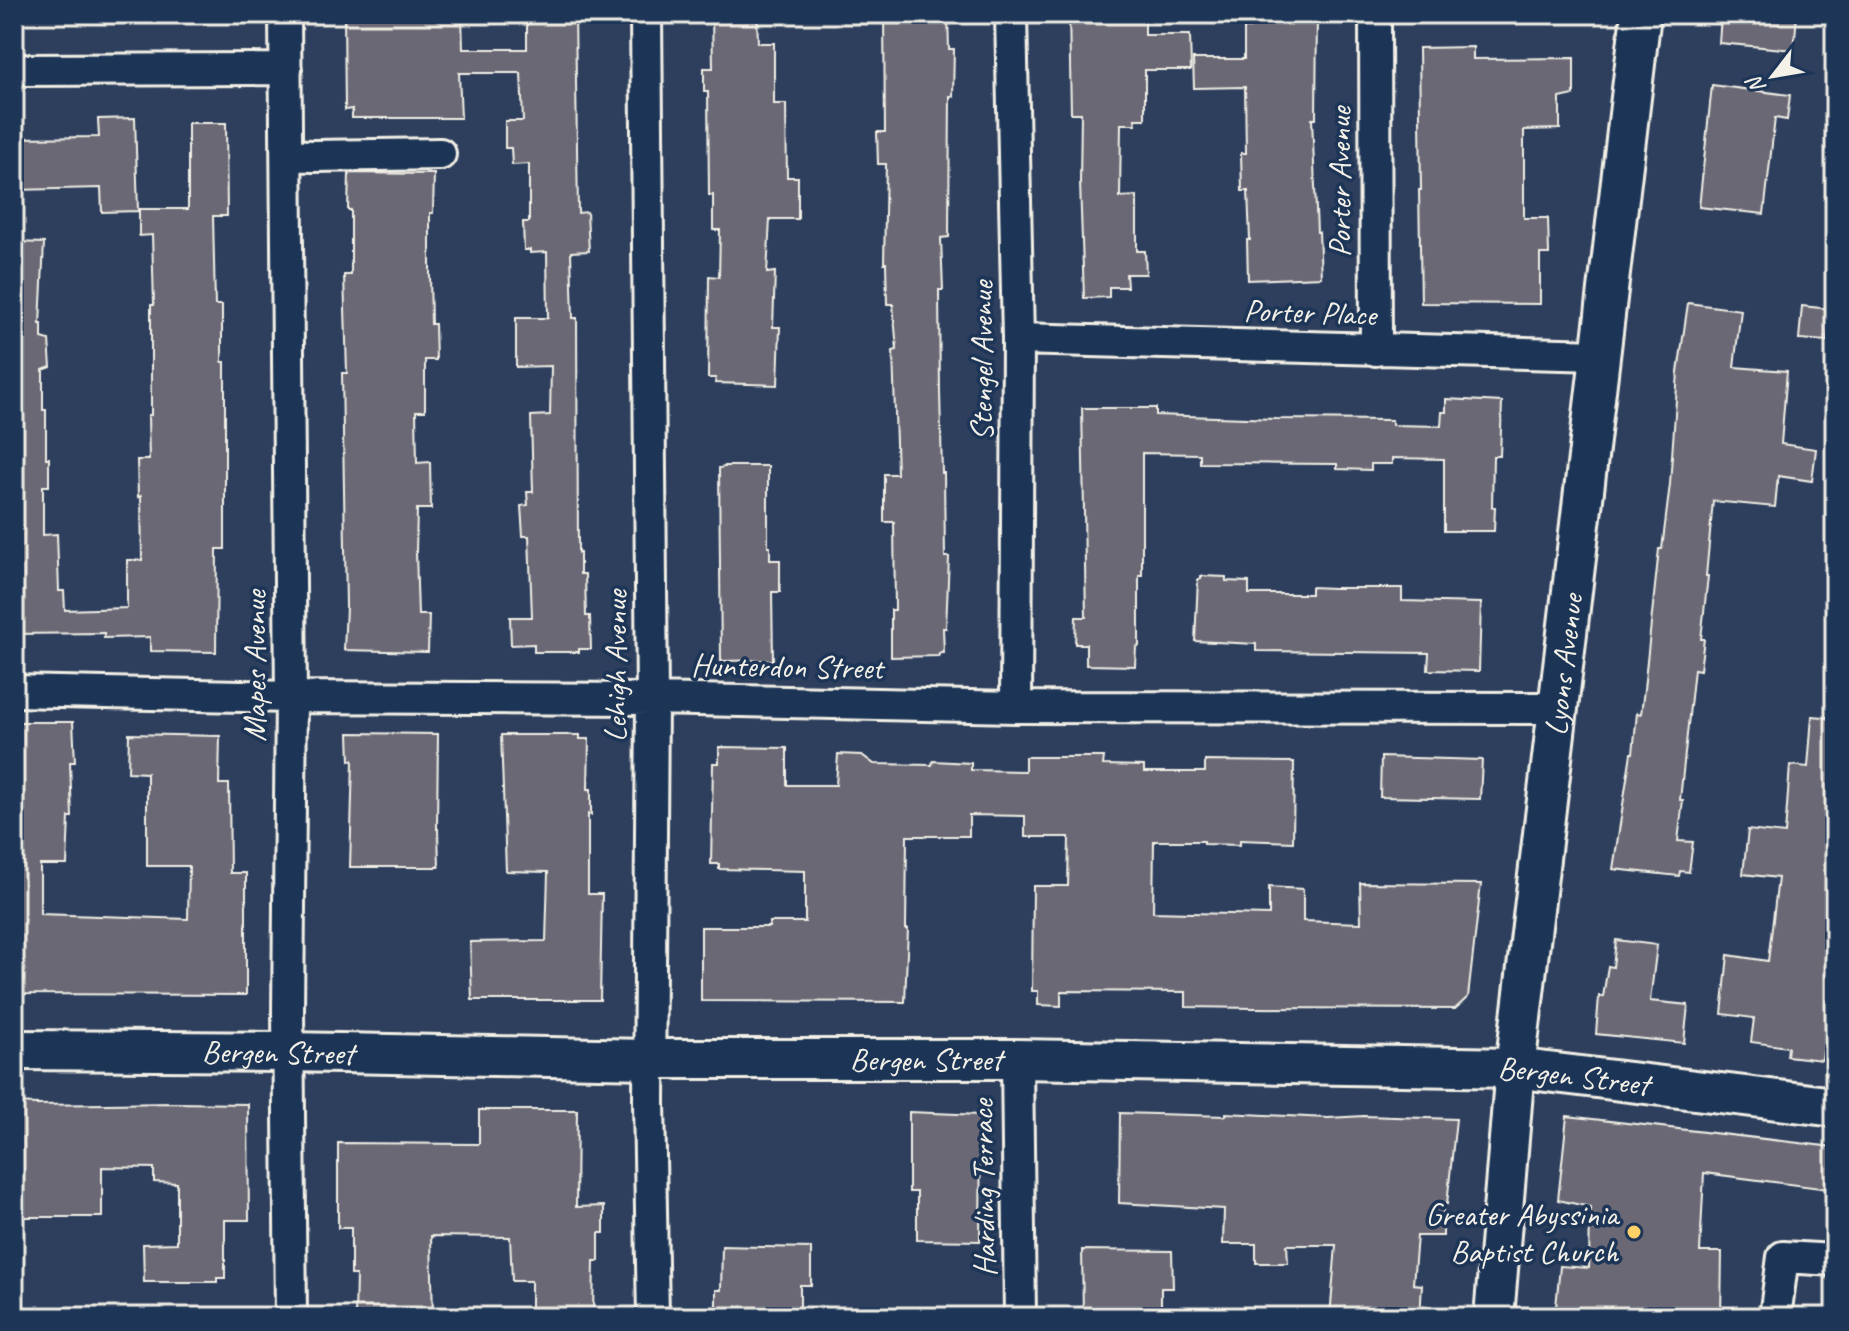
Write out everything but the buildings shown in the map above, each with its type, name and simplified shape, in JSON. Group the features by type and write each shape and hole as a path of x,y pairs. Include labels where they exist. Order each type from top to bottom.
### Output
{"main road":[{"name":"Lyons Avenue","path":"1494,1317 1515,1068 1641,14"},
{"name":"Bergen Street","path":"14,1050 649,1059 1017,1059 1515,1068 1835,1107"}],"street":[{"name":"Mapes Avenue","path":"285,14 291,697 291,1317"},
{"name":"Lehigh Avenue","path":"646,14 652,699 649,1059 653,1317"},
{"name":"Stengel Avenue","path":"1011,14 1018,339 1016,707"},
{"name":"Porter Avenue","path":"1375,14 1376,350"},
{"path":"14,70 286,69"},
{"path":"287,155 440,154"},
{"name":"Porter Place","path":"1018,339 1600,355"},
{"name":"Hunterdon Street","path":"14,691 1016,707 1558,708"},
{"name":"Harding Terrace","path":"1017,1059 1020,1317"},
{"path":"1775,1317 1783,1257 1835,1260"}],"place":[{"name":"Greater Abyssinia Baptist Church","path":"1634,1232"}]}
